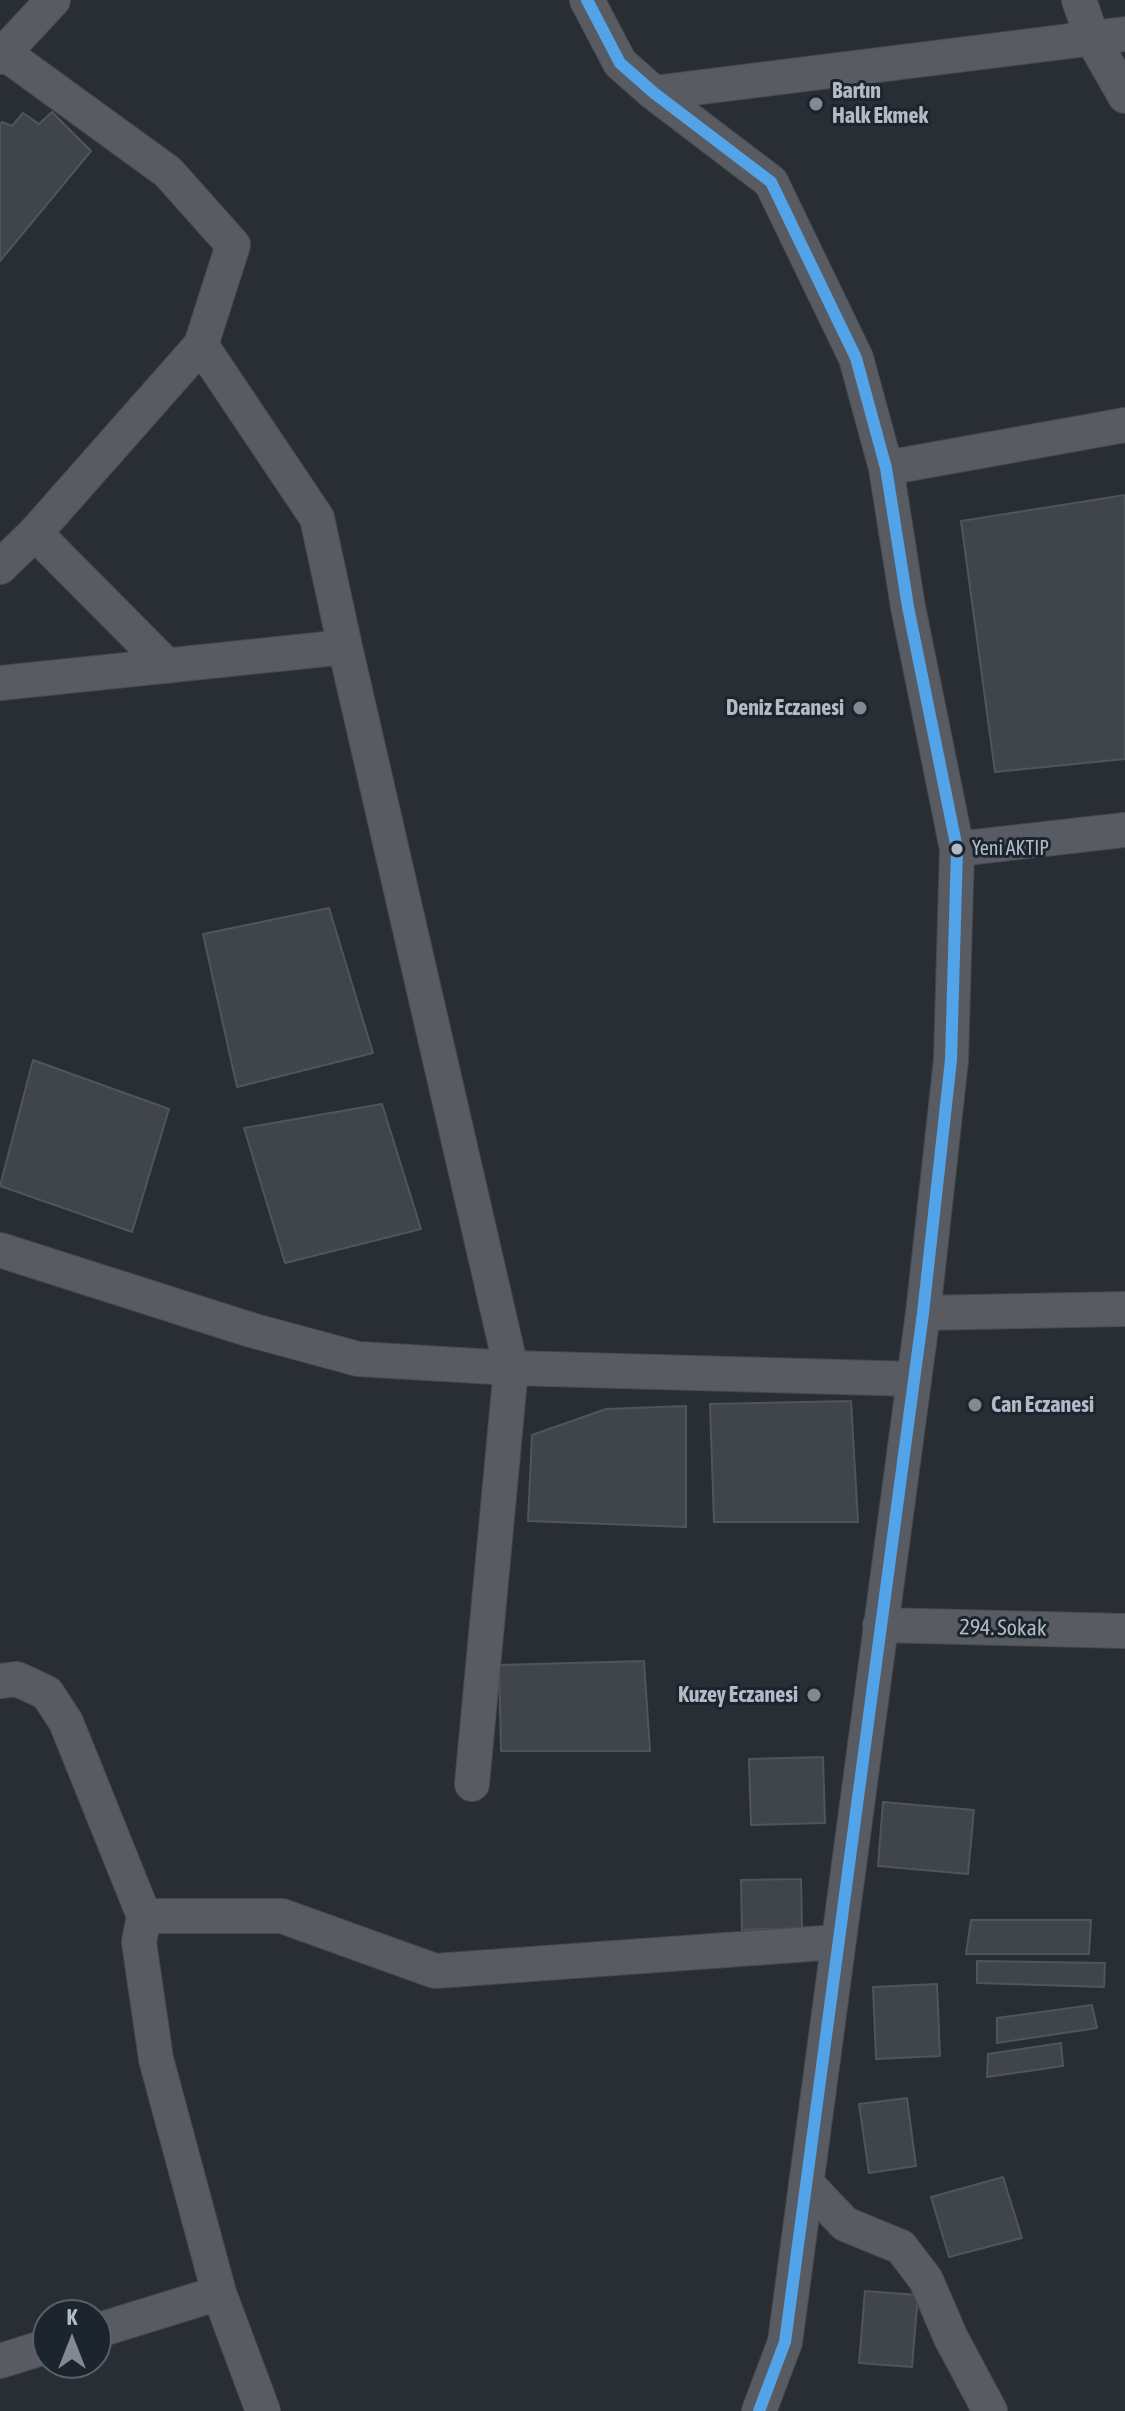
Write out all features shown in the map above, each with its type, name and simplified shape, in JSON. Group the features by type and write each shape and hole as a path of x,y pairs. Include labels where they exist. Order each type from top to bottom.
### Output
{"street":[{"path":"0,567 35,533 201,345 233,245 168,172 2,55 53,0"},
{"path":"587,0 620,63 654,93 771,182 856,358 886,468 908,607 957,849 951,1060 923,1313 785,2342 759,2411"},
{"path":"1079,0 1092,38 1125,96"},
{"path":"654,93 1125,34"},
{"path":"201,345 317,518 511,1368 472,1784"},
{"path":"886,468 1125,425"},
{"path":"35,533 167,666"},
{"path":"0,683 345,647"},
{"path":"957,849 1125,830"},
{"path":"0,1250 251,1330 358,1359 511,1368 914,1379"},
{"path":"923,1313 1125,1309"},
{"name":"294. Sokak","path":"880,1625 1125,1631"},
{"path":"0,1681 17,1679 47,1693 66,1722 144,1916 139,1942 156,2059 219,2293 263,2411"},
{"path":"144,1916 282,1916 435,1971 837,1942"},
{"path":"806,2183 845,2224 901,2247 926,2280 951,2338 990,2411"},
{"path":"112,2326 219,2293"},
{"path":"0,2361 32,2351"}],"building":[{"path":"52,112 91,151 0,261 0,124 12,126 23,113 39,124"},
{"path":"1125,495 1125,759 995,772 961,521"},
{"path":"329,908 373,1053 237,1087 203,934"},
{"path":"33,1060 169,1109 132,1232 0,1186"},
{"path":"382,1104 421,1229 285,1263 244,1128"},
{"path":"851,1401 858,1522 714,1522 710,1404"},
{"path":"686,1406 686,1527 528,1521 532,1435 606,1409"},
{"path":"644,1661 650,1751 501,1751 499,1665"},
{"path":"823,1757 825,1823 751,1825 749,1759"},
{"path":"883,1802 974,1810 968,1874 878,1866"},
{"path":"801,1879 802,1928 742,1930 741,1880"},
{"path":"971,1920 1091,1920 1089,1954 966,1954"},
{"path":"977,1961 1105,1963 1104,1987 977,1983"},
{"path":"937,1984 940,2056 876,2059 873,1987"},
{"path":"1092,2005 1097,2028 997,2043 997,2018"},
{"path":"1061,2043 1063,2066 987,2077 988,2054"},
{"path":"907,2098 916,2166 869,2173 859,2104"},
{"path":"1003,2177 1022,2238 949,2257 931,2197"},
{"path":"865,2291 918,2295 912,2367 859,2363"}],"transit line":[{"path":"587,0 620,63 654,93 771,182 856,358 886,468 908,607 957,849 951,1060 923,1313 785,2342 759,2411"}],"place":[{"name":"Bartın Halk Ekmek","path":"816,104"},
{"name":"Deniz Eczanesi","path":"860,708"},
{"name":"Yeni AKTIP","path":"957,849"},
{"name":"Can Eczanesi","path":"975,1405"},
{"name":"Kuzey Eczanesi","path":"814,1695"}]}
